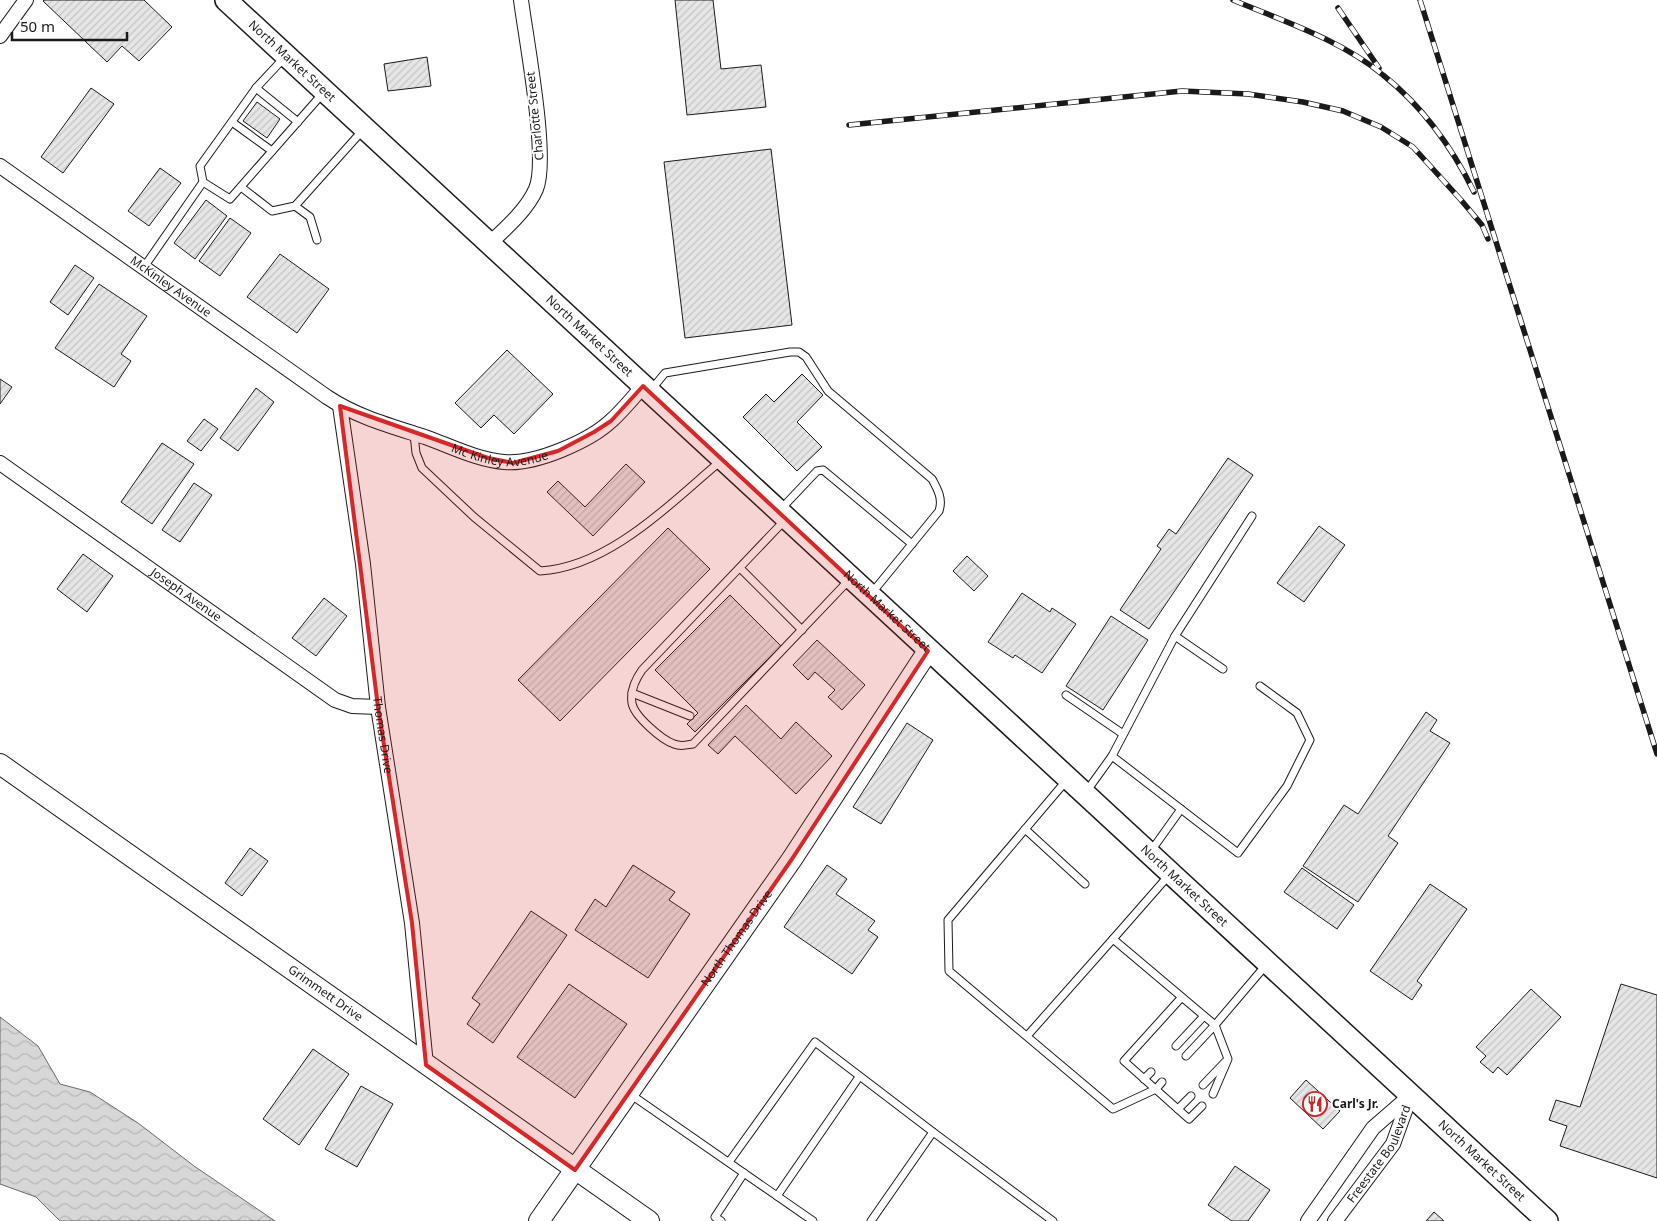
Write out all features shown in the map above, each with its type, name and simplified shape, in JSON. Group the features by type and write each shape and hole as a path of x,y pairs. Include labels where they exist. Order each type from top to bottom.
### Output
{"main road":[{"name":"North Market Street","path":"226,0 850,579 1547,1221"},
{"name":"North Thomas Drive","path":"539,1221 630,1094 792,860 928,651"},
{"name":"Grimmett Drive","path":"0,764 649,1221"}],"street":[{"path":"0,36 26,0"},
{"name":"Charlotte Street","path":"489,244 528,203 536,189 540,174 540,148 521,0"},
{"name":"McKinley Avenue","path":"0,166 340,406"},
{"name":"Mc Kinley Avenue","path":"340,406 365,418 503,462 529,461 558,451 594,432 611,421 646,389"},
{"name":"Thomas Drive","path":"340,406 363,564 378,707 412,923 426,1065"},
{"name":"Joseph Avenue","path":"0,463 335,700 352,706 378,707"},
{"name":"Freestate Boulevard","path":"1308,1221 1373,1128 1411,1094"},
{"name":"Freestate Boulevard","path":"1335,1221 1393,1144 1411,1094"}],"lane":[{"path":"144,267 203,182 200,166 256,88 286,56"},
{"path":"256,88 298,122"},
{"path":"203,182 230,199 325,92"},
{"path":"232,122 272,151"},
{"path":"240,187 272,210 295,206 364,128"},
{"path":"295,206 310,217 317,240"},
{"path":"646,389 666,373 799,352 806,357 828,391 932,479 940,495 939,511 869,596"},
{"path":"414,434 416,454 422,468 474,516 540,571 570,567 622,542 722,460"},
{"path":"850,579 693,744 683,746 672,744 644,722 632,706 634,683 642,670 740,568 817,471 823,470 912,544"},
{"path":"1084,794 1112,756 1175,636 1252,516"},
{"path":"740,568 802,630"},
{"path":"1175,636 1223,669"},
{"path":"1112,756 1238,853 1287,786 1310,740 1297,713 1260,686"},
{"path":"632,693 690,716"},
{"path":"1066,696 1123,734"},
{"path":"1067,778 948,920 949,971 1113,1109 1156,1089 1162,1082"},
{"path":"1149,854 1181,809"},
{"path":"1025,828 1085,884"},
{"path":"1027,1036 1170,873"},
{"path":"1113,939 1215,1026 1228,1059 1213,1094"},
{"path":"1186,1056 1215,1026 1267,963"},
{"path":"1181,998 1124,1061 1189,1119 1202,1106"},
{"path":"1176,1046 1204,1016"},
{"path":"729,1162 815,1042 859,1077 1053,1221"},
{"path":"1203,1085 1228,1059"},
{"path":"1144,1079 1151,1072"},
{"path":"777,1196 859,1077"},
{"path":"630,1094 814,1221"},
{"path":"1178,1109 1191,1096"},
{"path":"872,1221 933,1132"},
{"path":"721,1221 716,1217 744,1173"}],"highlighted area":[{"path":"643,386 928,651 792,859 575,1170 426,1065 412,923 378,707 340,406 488,458 513,463 558,451 594,432 611,421"}],"water":[{"path":"0,1017 38,1046 60,1084 90,1092 138,1123 194,1166 275,1221 60,1221 36,1197 0,1184"}],"building":[{"path":"44,0 144,0 172,27 139,61 122,46 107,62"},
{"path":"675,0 713,0 721,69 761,65 766,107 687,115"},
{"path":"427,57 431,86 388,91 384,64"},
{"path":"91,88 114,104 63,173 41,157"},
{"path":"257,102 280,119 267,138 243,121"},
{"path":"771,149 792,325 685,338 664,162"},
{"path":"160,168 181,183 149,226 128,211"},
{"path":"206,200 227,216 195,259 174,243"},
{"path":"230,218 251,233 220,276 199,261"},
{"path":"280,254 329,289 297,333 247,297"},
{"path":"75,265 94,278 68,315 50,302"},
{"path":"99,284 147,316 121,354 131,361 114,387 55,348"},
{"path":"507,350 553,394 514,434 494,415 481,428 455,403"},
{"path":"802,374 823,395 797,422 822,447 797,471 743,417 766,394 774,402"},
{"path":"0,379 12,387 0,404"},
{"path":"256,388 274,402 238,451 220,438"},
{"path":"204,419 218,429 201,451 187,441"},
{"path":"162,443 194,464 152,524 121,502"},
{"path":"1228,458 1253,475 1149,629 1120,610 1161,549 1157,546 1169,529 1176,534"},
{"path":"626,464 645,482 593,536 547,492 558,481 585,507"},
{"path":"194,483 212,495 180,542 162,530"},
{"path":"1319,526 1345,545 1304,602 1277,583"},
{"path":"668,528 710,569 560,721 518,680"},
{"path":"83,554 113,576 87,612 57,589"},
{"path":"967,556 988,576 974,591 953,571"},
{"path":"1022,593 1050,612 1052,608 1076,624 1042,673 1015,655 1013,658 988,642"},
{"path":"730,595 781,646 695,732 687,724 698,713 655,670"},
{"path":"324,598 347,616 316,656 292,638"},
{"path":"1111,616 1148,640 1103,710 1066,686"},
{"path":"817,640 865,685 842,710 828,697 835,690 815,672 808,680 793,665"},
{"path":"746,705 781,739 796,722 832,756 796,794 735,736 718,754 708,745"},
{"path":"1426,712 1437,720 1430,731 1450,743 1388,836 1398,843 1358,902 1303,866 1344,805 1358,814"},
{"path":"907,723 933,740 881,824 853,807"},
{"path":"250,848 268,861 242,896 225,883"},
{"path":"633,865 675,892 669,900 690,914 648,978 575,930 595,899 606,907"},
{"path":"827,865 847,879 836,894 875,921 868,930 878,937 852,974 784,927"},
{"path":"1302,868 1354,905 1337,929 1284,892"},
{"path":"1430,884 1467,909 1417,981 1422,985 1412,1000 1370,971"},
{"path":"531,911 567,935 493,1043 467,1024 480,1004 472,998"},
{"path":"569,984 627,1024 575,1098 517,1057"},
{"path":"1621,984 1657,995 1657,1178 1560,1146 1567,1126 1549,1120 1556,1100 1580,1107"},
{"path":"1531,989 1561,1017 1507,1075 1498,1067 1493,1073 1480,1062 1486,1056 1476,1047"},
{"path":"313,1049 349,1074 299,1145 263,1119"},
{"name":"Carl's Jr.","path":"1306,1080 1340,1111 1323,1129 1290,1098"},
{"path":"361,1086 393,1104 357,1167 325,1149"},
{"path":"1235,1166 1270,1190 1248,1221 1232,1221 1208,1205"},
{"path":"1434,1212 1444,1221 1426,1221"}],"railway":[{"path":"1233,0 1330,41 1349,51 1383,75 1411,100 1435,128 1456,159 1474,192"},
{"path":"1420,0 1657,754"},
{"path":"1338,8 1379,68"},
{"path":"849,125 1182,91 1248,94 1303,102 1343,111 1381,127 1413,147 1482,225 1488,239"}],"place":[{"name":"Carl's Jr.","path":"1315,1104"}]}
